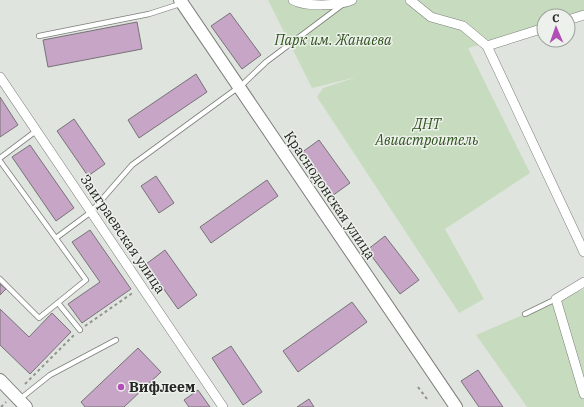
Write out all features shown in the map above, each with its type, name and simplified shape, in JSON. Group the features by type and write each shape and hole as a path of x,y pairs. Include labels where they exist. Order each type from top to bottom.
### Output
{"street":[{"path":"292,0 304,3 348,2"},
{"path":"410,0 431,17 463,26 486,46 584,252"},
{"name":"Краснодонская улица","path":"181,2 456,407"},
{"path":"486,46 536,30"},
{"name":"Заиграевская улица","path":"0,78 223,407"},
{"path":"584,282 556,298 584,394"},
{"path":"0,380 20,402"}],"lane":[{"path":"39,36 148,14 181,2"},
{"path":"56,238 91,212 132,165 239,87 266,62 348,2"},
{"path":"0,158 36,131"},
{"path":"0,161 86,280 39,318 0,279"},
{"path":"525,314 556,298"},
{"path":"58,303 80,330"},
{"path":"20,402 50,375 116,340"}],"path":[{"path":"20,402 80,330 142,287"},
{"path":"418,387 427,399"}],"green space":[{"name":"ДНТ Авиастроитель","path":"268,0 584,0 584,18 576,18 576,8 536,8 536,30 468,48 530,173 445,229 484,299 459,313 317,97 323,88 357,77 312,88"},
{"path":"584,289 584,407 527,407 476,335"}],"building":[{"path":"230,13 261,55 242,69 211,26"},
{"path":"137,22 142,49 48,67 43,40"},
{"path":"196,74 207,92 139,138 128,120"},
{"path":"0,97 18,125 0,137"},
{"path":"74,119 105,164 88,176 57,131"},
{"path":"319,140 350,183 332,196 301,153"},
{"path":"30,145 74,208 56,221 12,157"},
{"path":"156,176 174,203 159,213 141,186"},
{"path":"267,180 278,196 211,243 200,227"},
{"path":"90,230 131,289 82,323 68,304 100,282 72,242"},
{"path":"385,236 419,280 400,294 367,250"},
{"path":"165,250 197,295 178,309 146,264"},
{"path":"0,284 6,289 0,295"},
{"path":"352,302 367,322 298,372 283,351"},
{"path":"0,309 29,337 52,313 71,332 30,374 0,345"},
{"path":"231,346 262,392 243,405 212,358"},
{"name":"Вифлеем","path":"138,348 161,372 124,407 85,407 81,402"},
{"path":"478,370 503,407 479,407 461,381"},
{"path":"198,390 210,407 189,407 184,400"},
{"path":"309,399 314,407 297,407"}],"place":[{"name":"Вифлеем","path":"121,387"}],"park label":[{"name":"Парк им. Жанаева","path":"333,40"}]}
